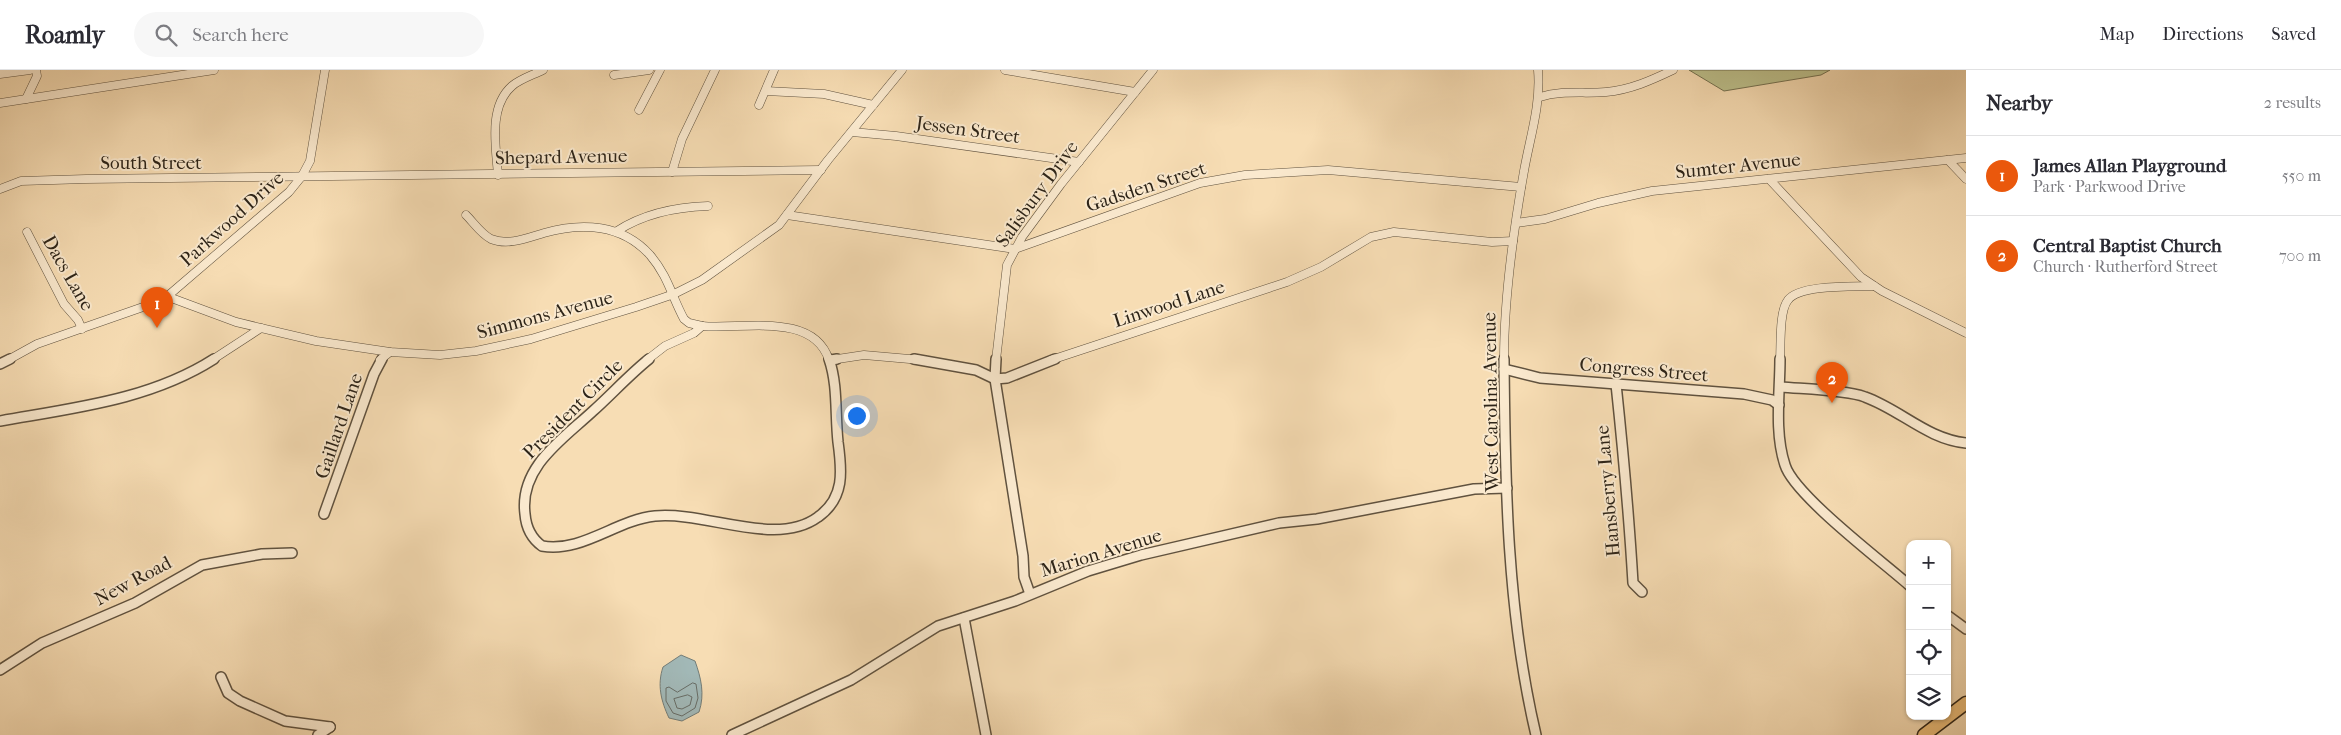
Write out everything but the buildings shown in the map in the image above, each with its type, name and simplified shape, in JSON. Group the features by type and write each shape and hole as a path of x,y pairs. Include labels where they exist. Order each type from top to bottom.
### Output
{"main road":[{"path":"1924,735 1966,703"}],"street":[{"path":"0,74 30,70"},
{"path":"26,99 36,76 36,70"},
{"path":"0,103 214,70"},
{"name":"Parkwood Drive","path":"0,364 37,344 82,329 166,296 181,286 289,192 302,176 310,161 325,70"},
{"path":"498,174 497,114 500,100 511,86 543,70"},
{"path":"614,75 649,70"},
{"path":"639,110 660,70"},
{"path":"672,172 682,139 715,70"},
{"path":"759,105 774,70"},
{"name":"Simmons Avenue","path":"166,296 236,322 316,341 390,352 440,355 494,348 531,339 674,294 717,272 776,228 902,70"},
{"path":"1005,70 1135,92"},
{"path":"1043,76 1048,70"},
{"name":"Salisbury Drive","path":"1030,594 1024,577 1023,556 995,379 996,349 1007,265 1015,249 1079,162 1153,70"},
{"name":"West Carolina Avenue","path":"1536,735 1518,651 1507,488 1504,369 1506,303 1513,241 1521,186 1540,97 1538,70"},
{"path":"1540,97 1556,93 1624,89 1646,83 1673,70"},
{"path":"766,90 824,94 873,105"},
{"name":"Jessen Street","path":"852,132 896,136 1079,162"},
{"name":"Sumter Avenue","path":"1516,223 1545,218 1605,201 1652,191 1966,158"},
{"path":"1948,160 1966,179"},
{"name":"Shepard Avenue","path":"302,176 821,170"},
{"name":"Gadsden Street","path":"787,215 1015,249 1034,244 1160,196 1200,183 1245,175 1328,170 1521,186"},
{"name":"South Street","path":"0,189 21,181 30,180 302,176"},
{"path":"1769,179 1861,277 1874,286 1966,333"},
{"path":"617,231 641,216 683,206 708,206"},
{"name":"President Circle","path":"466,215 493,240 521,240 549,232 584,226 617,231 641,244 674,294 684,320 702,326 795,329 816,338 831,360 836,421 841,450 842,485 831,508 808,524 780,532 732,523 655,516 633,520 564,547 546,548 539,545 529,533 524,491 537,466 643,363 674,340 695,332 702,326"},
{"name":"Dacs Lane","path":"27,232 64,304 78,320 82,329"},
{"name":"Linwood Lane","path":"995,379 1007,378 1081,350 1287,282 1321,267 1378,234 1394,232 1492,242 1513,241"},
{"path":"1874,286 1818,288 1794,294 1787,301 1781,330 1779,431 1785,466 1794,482 1807,498 1909,585"},
{"path":"0,421 96,403 152,388 192,372 261,328"},
{"name":"Gaillard Lane","path":"324,514 374,374 380,360 390,352"},
{"path":"831,360 852,354 877,355 966,368 995,379"},
{"name":"Congress Street","path":"1504,369 1531,377 1744,394 1772,400 1779,404"},
{"name":"Hansberry Lane","path":"1616,384 1623,446 1623,470 1629,509 1633,583 1642,592"},
{"path":"1781,387 1863,396 1878,402 1932,434 1948,441 1966,443"},
{"name":"Marion Avenue","path":"732,735 844,684 921,635 1015,601 1088,571 1141,555 1230,536 1279,523 1348,513 1474,489 1507,488"},
{"name":"New Road","path":"0,670 42,643 135,603 202,565 262,554 292,553"},
{"path":"964,618 986,735"},
{"path":"1951,618 1966,629"},
{"path":"221,677 228,693 240,702 286,721 302,725 330,727 318,735"}],"green space":[{"path":"1689,70 1830,70 1821,75 1724,91"}],"water":[{"path":"681,655 695,661 702,692 699,712 682,721 669,718 660,687 663,667"}],"place":[{"name":"James Allan Playground","path":"157,328"},
{"name":"Central Baptist Church","path":"1832,403"}]}
